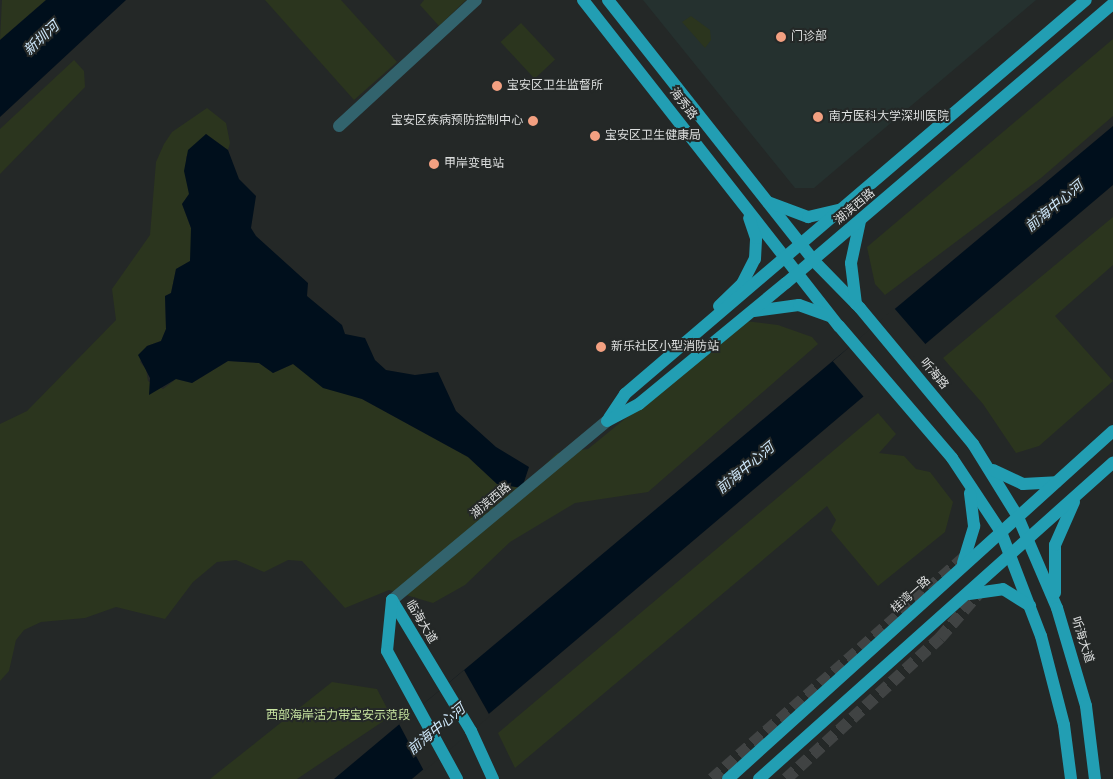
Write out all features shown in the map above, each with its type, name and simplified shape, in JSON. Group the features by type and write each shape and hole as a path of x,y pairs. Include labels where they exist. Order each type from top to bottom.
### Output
{"main road":[{"name":"海秀路","path":"583,0 747,211 799,272"},
{"name":"海秀路","path":"608,0 751,184 813,260"},
{"name":"湖滨西路","path":"607,421 625,394 802,246 1086,0"},
{"name":"湖滨西路","path":"607,421 638,404 750,313 1112,6"},
{"path":"734,194 746,196 751,184"},
{"path":"763,198 808,217 846,207"},
{"path":"691,340 750,273 756,249 747,211"},
{"path":"858,306 851,263 860,221"},
{"name":"听海路","path":"813,260 858,306 973,444 1018,517"},
{"path":"799,272 836,322 952,458 1001,532 1031,607 1058,700 1072,779"},
{"path":"750,313 799,305 836,322"},
{"name":"桂湾一路","path":"728,779 1113,431"},
{"path":"759,779 1113,463"},
{"path":"986,464 1016,482 1056,482"},
{"path":"959,570 974,522 966,481"},
{"path":"1057,608 1055,545 1076,496"},
{"name":"听海大道","path":"1018,517 1029,538 1057,608 1086,706 1095,779"},
{"path":"964,596 1003,589 1031,607"},
{"name":"临海大道","path":"392,600 471,730 493,779"},
{"name":"临海大道","path":"392,600 385,639 397,670 457,779"}],"street":[{"path":"339,126 476,0"},
{"name":"湖滨西路","path":"392,600 607,421"}],"shaded area":[{"name":"南方医科大学深圳医院","path":"643,0 1036,0 814,188 795,188"}],"green space":[{"path":"2,0 46,0 0,40"},
{"path":"265,0 341,0 397,62 354,100"},
{"path":"424,0 466,0 439,26 420,5"},
{"path":"691,16 710,30 711,40 705,48 682,22"},
{"path":"521,23 555,60 535,79 501,42"},
{"path":"1113,39 1113,116 1041,178 885,295 875,284 867,247"},
{"path":"74,60 84,71 85,87 0,174 0,129"},
{"path":"207,108 226,123 230,143 228,150 206,134 186,157 189,194 182,204 191,228 193,251 190,261 176,269 171,293 165,296 166,329 161,341 147,346 140,362 146,369 148,381 163,389 176,379 192,383 228,361 259,363 273,373 293,364 302,366 310,378 362,399 468,457 497,484 521,488 557,453 588,449 745,321 778,325 812,337 818,344 648,492 575,503 510,542 465,585 433,603 389,590 345,608 302,561 288,560 264,572 236,560 217,562 193,582 165,619 116,607 85,618 41,622 24,630 16,640 9,671 0,681 0,424 27,411 116,320 112,289 150,235 156,162 172,132"},
{"path":"1113,217 1113,265 1055,316 1113,381 1039,446 1016,453 983,404 943,358"},
{"path":"878,413 896,434 879,453 904,456 916,469 930,472 953,502 945,532 878,586 831,530 836,520 827,506 515,768 498,733"},
{"name":"西部海岸活力带宝安示范段","path":"332,682 377,689 391,716 297,779 210,779"}],"water":[{"name":"新圳河","path":"46,0 126,0 0,117 0,40"},
{"name":"前海中心河","path":"1113,126 1113,185 412,779 334,779"},
{"path":"206,134 228,150 239,179 256,196 251,228 256,236 308,283 307,296 342,325 345,334 365,338 375,360 386,370 415,375 438,372 456,411 496,447 529,467 522,488 497,484 468,457 362,399 323,388 293,364 273,373 259,363 228,361 192,383 176,379 149,395 150,378 138,355 147,346 161,341 166,329 165,296 171,293 176,269 190,261 191,228 182,204 189,194 184,171 188,150"}],"pier":[{"path":"894,308 927,346 866,399 833,361"},
{"path":"464,670 490,716 424,771 399,724"}],"tunnel":[{"path":"712,779 970,552"},
{"path":"786,779 940,638 985,586"}],"place":[{"name":"门诊部","path":"781,37"},
{"name":"宝安区卫生监督所","path":"497,86"},
{"name":"南方医科大学深圳医院","path":"818,117"},
{"name":"宝安区疾病预防控制中心","path":"533,121"},
{"name":"宝安区卫生健康局","path":"595,136"},
{"name":"甲岸变电站","path":"434,164"},
{"name":"新乐社区小型消防站","path":"601,347"}]}
